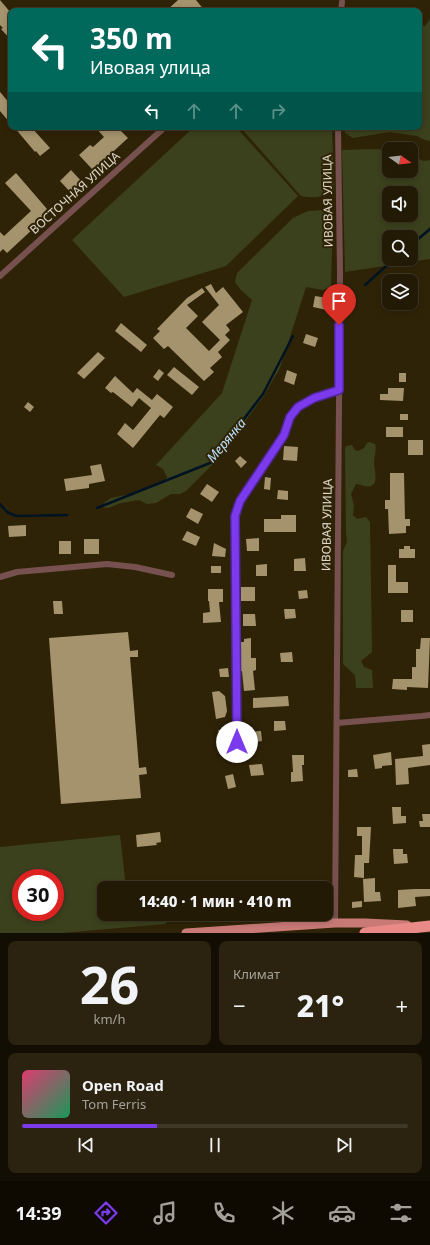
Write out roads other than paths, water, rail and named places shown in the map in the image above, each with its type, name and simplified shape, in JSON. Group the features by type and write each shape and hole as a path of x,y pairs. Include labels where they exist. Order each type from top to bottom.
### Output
{"highway":[{"path":"365,933 427,926"}],"main road":[{"path":"186,933 335,923 427,926"}],"street":[{"path":"341,8 342,2"},
{"name":"ВОСТОЧНАЯ УЛИЦА","path":"0,276 162,130"},
{"name":"ИВОВАЯ УЛИЦА","path":"335,923 340,200 338,130"},
{"path":"237,742 235,516 240,501 284,435 290,417 298,407 314,398 339,390"},
{"path":"0,577 17,572 107,564 135,567 172,575"},
{"path":"337,723 430,715"}],"waterway":[{"name":"Мерянка","path":"418,239 430,229"},
{"name":"Мерянка","path":"365,285 386,266"},
{"name":"Мерянка","path":"97,508 210,463 263,394 293,336"},
{"name":"Мерянка","path":"0,504 7,512 16,516 67,515"}]}
